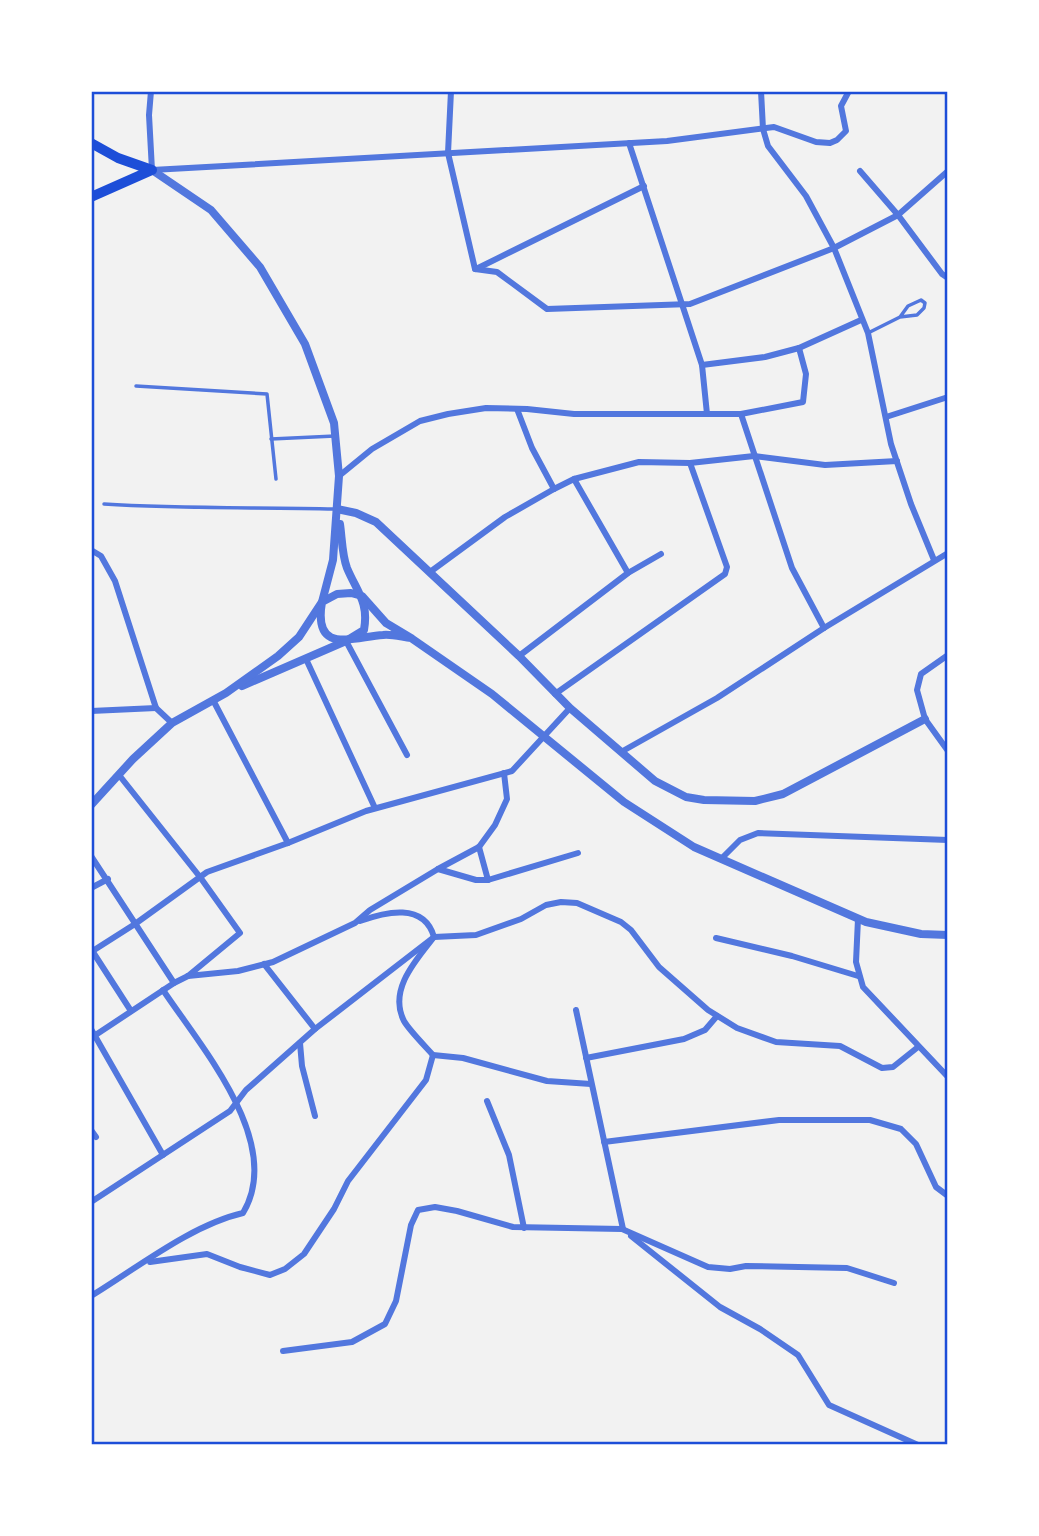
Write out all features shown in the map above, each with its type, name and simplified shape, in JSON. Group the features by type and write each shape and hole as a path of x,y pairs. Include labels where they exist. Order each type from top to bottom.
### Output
{"main road":[{"path":"91,143 118,158 152,170"},
{"path":"91,197 152,170"}],"street":[{"path":"151,91 149,115 152,170"},
{"path":"451,91 448,153 475,269"},
{"path":"761,91 768,146 806,197 834,248 868,333 897,461 934,561"},
{"path":"152,170 629,142 774,127 816,142 830,143 846,131 841,106 849,91"},
{"path":"629,142 702,365 706,414"},
{"path":"152,170 211,210 260,267 305,344 334,423 339,476 333,560 319,619 323,629 331,637 346,641 384,635 411,638"},
{"path":"860,171 948,278"},
{"path":"475,269 497,272 547,309 683,306 834,248 898,215 948,171"},
{"path":"475,269 644,186"},
{"path":"702,365 765,357 799,348 861,320"},
{"path":"339,476 372,449 420,421 486,408 574,414 741,414 803,402 806,374 799,348"},
{"path":"886,417 948,397"},
{"path":"517,410 532,448 554,489"},
{"path":"741,414 792,568 824,628"},
{"path":"430,572 505,517 573,479 639,462 690,463 754,456 825,465 897,461"},
{"path":"555,694 725,574 727,567 690,463"},
{"path":"573,479 628,573"},
{"path":"337,509 356,513 376,522 519,656 570,708 655,781 686,797 755,801 783,794 925,719"},
{"path":"91,805 172,723 226,693 346,641 364,630 367,614 362,596 346,566 337,509"},
{"path":"91,550 101,556 115,581 156,708 172,723"},
{"path":"621,752 717,698 824,628 948,553"},
{"path":"519,656 628,573 661,554"},
{"path":"226,693 278,656 299,637 322,602 337,594 351,593 362,596 386,623 492,694 624,802 694,847 858,919 921,934 948,935"},
{"path":"346,641 407,755"},
{"path":"948,655 921,674 917,690 925,719 948,751"},
{"path":"306,659 375,808"},
{"path":"213,700 288,843"},
{"path":"91,711 156,708"},
{"path":"131,1012 91,950 135,924 208,872 375,808 512,771 570,708"},
{"path":"355,923 438,869 479,847 495,825 507,799 505,773"},
{"path":"119,775 200,877 240,933 188,976 92,1034 163,1155"},
{"path":"721,859 740,841 758,833 948,840"},
{"path":"479,847 488,880"},
{"path":"438,869 476,880 488,880 578,853"},
{"path":"91,856 174,983"},
{"path":"91,888 108,879"},
{"path":"91,1202 230,1111 261,1075 315,1029 434,937 477,935 521,919 546,905 577,903 610,917 631,930 659,968 717,1016 737,1028 776,1042 840,1046 882,1068 893,1067 918,1047"},
{"path":"188,976 238,971 273,962 355,923 386,912 404,912 425,919 434,937"},
{"path":"858,919 856,962 863,987 948,1077"},
{"path":"434,937 411,967 401,986 400,1008 405,1022 433,1055 463,1058 547,1081 591,1084"},
{"path":"716,938 792,956 858,976"},
{"path":"264,964 315,1029"},
{"path":"91,1296 211,1223 243,1213 252,1199 254,1157 237,1101 163,990"},
{"path":"576,1010 622,1229 720,1307 760,1329 798,1355 829,1405 918,1445"},
{"path":"586,1058 684,1039 705,1030 717,1016"},
{"path":"300,1043 302,1066 315,1116"},
{"path":"145,1263 208,1254 270,1275 285,1269 304,1254 334,1209 348,1181 426,1080 433,1055"},
{"path":"939,1068 948,1068"},
{"path":"487,1101 509,1155 524,1228"},
{"path":"604,1142 779,1120 870,1120 901,1129 916,1144 936,1186 948,1196"},
{"path":"283,1351 352,1342 385,1324 396,1301 411,1225 418,1210 435,1208 457,1211 513,1227 622,1229 708,1267 847,1268 894,1283"}],"lane":[{"path":"868,333 900,317 917,315 925,308 925,303 921,300 913,303 900,317"},
{"path":"136,386 267,394 276,479"},
{"path":"271,439 335,436"},
{"path":"104,504 159,508 244,506 337,509"}]}
